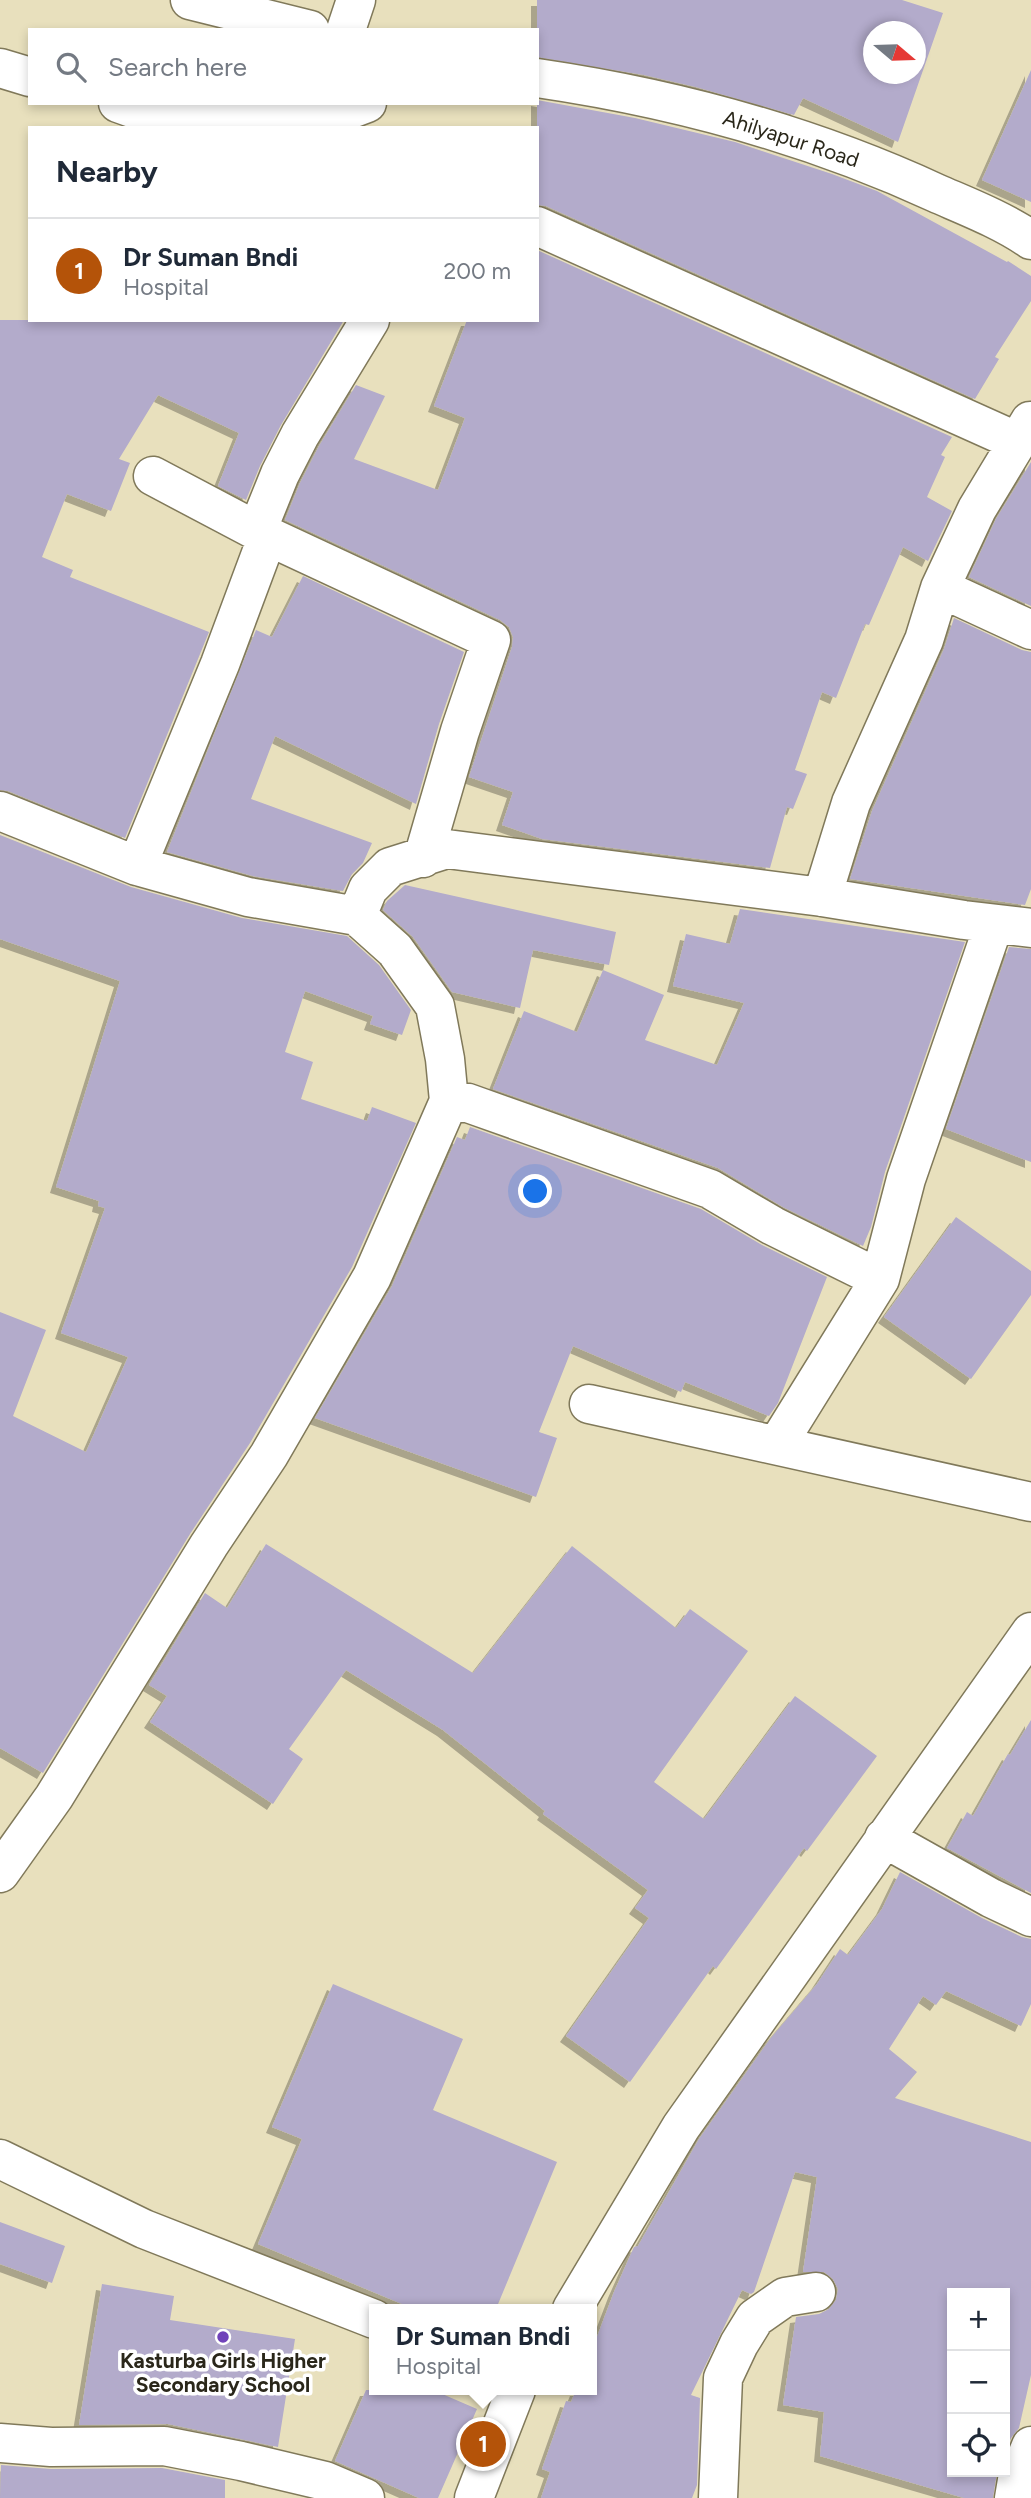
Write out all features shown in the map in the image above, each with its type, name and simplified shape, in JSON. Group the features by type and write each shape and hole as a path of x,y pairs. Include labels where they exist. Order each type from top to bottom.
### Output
{"street":[{"path":"190,0 302,28"},
{"path":"347,28 356,0"},
{"path":"0,68 28,76"},
{"name":"Ahilyapur Road","path":"539,78 612,89 761,126 888,171 1012,227 1031,240"},
{"path":"124,105 132,108 242,117 353,115"},
{"path":"539,227 1024,431 977,509 940,588 924,640 851,803 822,897"},
{"path":"137,866 210,688 262,533 300,435 369,322"},
{"path":"153,476 262,533 491,640 460,731 423,858"},
{"path":"940,588 1031,630"},
{"path":"0,811 137,866 248,897 357,916 395,950 435,1006 445,1059 449,1101 372,1277 269,1455 209,1545 54,1797 0,1873"},
{"path":"357,916 368,889 390,867 447,849 822,897 1031,928"},
{"path":"777,1446 880,1279 906,1179 994,924"},
{"path":"449,1101 468,1102 710,1189 774,1226 880,1279"},
{"path":"589,1404 1031,1502"},
{"path":"575,2304 681,2127 1031,1632"},
{"path":"884,1838 1031,1917"},
{"path":"0,2158 144,2229 369,2317"},
{"path":"718,2498 723,2378 733,2355 755,2318 785,2297 816,2292"},
{"path":"474,2498 514,2395"},
{"path":"0,2443 51,2447 164,2446 325,2481 365,2498"},
{"path":"1014,2498 1017,2480 1031,2446"}],"building":[{"path":"537,0 902,0 943,13 926,62 926,21 863,21 863,84 918,84 898,142 803,98 794,115 644,75 539,57"},
{"path":"1031,70 1031,202 982,180"},
{"path":"539,100 635,118 735,142 832,174 877,191 1008,261 1031,276 1031,301 995,357 999,359 975,399 546,206 539,205"},
{"path":"539,251 952,437 941,455 945,457 927,497 952,511 928,561 903,547 869,625 865,624 836,698 822,692 795,770 807,774 793,809 787,807 770,868 542,839 502,825 513,792 469,777 512,647 513,637 509,627 500,620 285,520 319,446 356,385 385,396 354,459 438,490 465,418 434,406 466,322 539,322"},
{"path":"0,320 343,322 281,425 246,500 218,486 239,433 158,395 119,459 130,463 111,511 67,494 42,557 73,570 70,577 209,632 125,838 0,790"},
{"path":"1031,462 1031,606 969,577 996,519"},
{"path":"303,576 464,652 439,724 416,804 275,736 251,799 372,843 363,863 352,874 343,891 253,876 167,852 256,630 272,637"},
{"path":"954,618 1031,652 1031,889 1025,905 850,879 872,811 944,649"},
{"path":"0,835 131,887 242,918 347,936 379,965 411,1010 402,1035 370,1024 373,1016 305,991 285,1052 313,1062 301,1099 367,1121 372,1107 416,1123 352,1267 250,1443 190,1534 43,1773 0,1748 0,1312 46,1330 13,1416 86,1452 128,1357 61,1333 105,1208 98,1206 99,1201 56,1187 120,981 0,939"},
{"path":"405,885 616,932 609,965 533,950 520,1008 452,992 413,937 383,910 387,901"},
{"path":"740,909 965,942 885,1172 871,1227 863,1246 783,1207 718,1168 493,1089 524,1011 577,1032 603,970 664,995 645,1040 717,1065 744,1003 673,986 686,934 730,944"},
{"path":"1009,947 1031,949 1031,1162 946,1129"},
{"path":"470,1127 701,1209 762,1245 827,1277 778,1403 769,1416 685,1382 681,1392 573,1346 539,1432 557,1438 536,1497 315,1418 392,1286 457,1137 465,1140"},
{"path":"956,1217 1031,1271 1031,1295 971,1379 884,1317"},
{"path":"266,1544 473,1673 572,1546 676,1628 690,1609 748,1651 654,1782 704,1819 795,1696 877,1756 807,1851 804,1848 716,1969 713,1966 630,2082 566,2036 649,1918 635,1908 648,1890 543,1814 545,1811 443,1730 346,1670 289,1749 303,1759 273,1804 150,1722 167,1696 149,1685 205,1593 227,1608"},
{"path":"1031,1720 1031,1893 947,1848 967,1812 973,1816 1008,1754 1010,1755"},
{"path":"900,1872 982,1918 1031,1939 1031,2004 1021,2026 946,1991 936,2005 923,1996 889,2049 917,2072 895,2098 1031,2142 1031,2375 1019,2428 1010,2440 1010,2288 947,2288 947,2477 996,2477 993,2498 964,2498 820,2456 824,2412 783,2405 796,2317 819,2314 829,2309 836,2300 838,2289 833,2279 824,2272 803,2272 817,2177 795,2172 754,2292 751,2294 742,2290 691,2395 700,2398 697,2485 692,2498 541,2498 550,2472 542,2469 566,2401 571,2402 574,2395 597,2395 597,2337 634,2247 638,2246 699,2139 770,2039 817,1984 840,1949 848,1955 882,1909"},
{"path":"333,1984 463,2039 433,2110 557,2162 498,2304 402,2304 258,2244 302,2139 272,2127"},
{"path":"0,2222 65,2246 52,2283 0,2264"},
{"path":"102,2284 174,2296 170,2320 295,2339 278,2447 168,2424 79,2425"},
{"path":"366,2390 369,2390 369,2395 445,2395 477,2409 438,2498 419,2498 335,2461"},
{"path":"1,2465 51,2469 162,2468 225,2480 225,2498 0,2498"}],"place":[{"name":"Kasturba Girls Higher Secondary School","path":"223,2337"},
{"name":"Dr Suman Bndi","path":"483,2444"}]}
